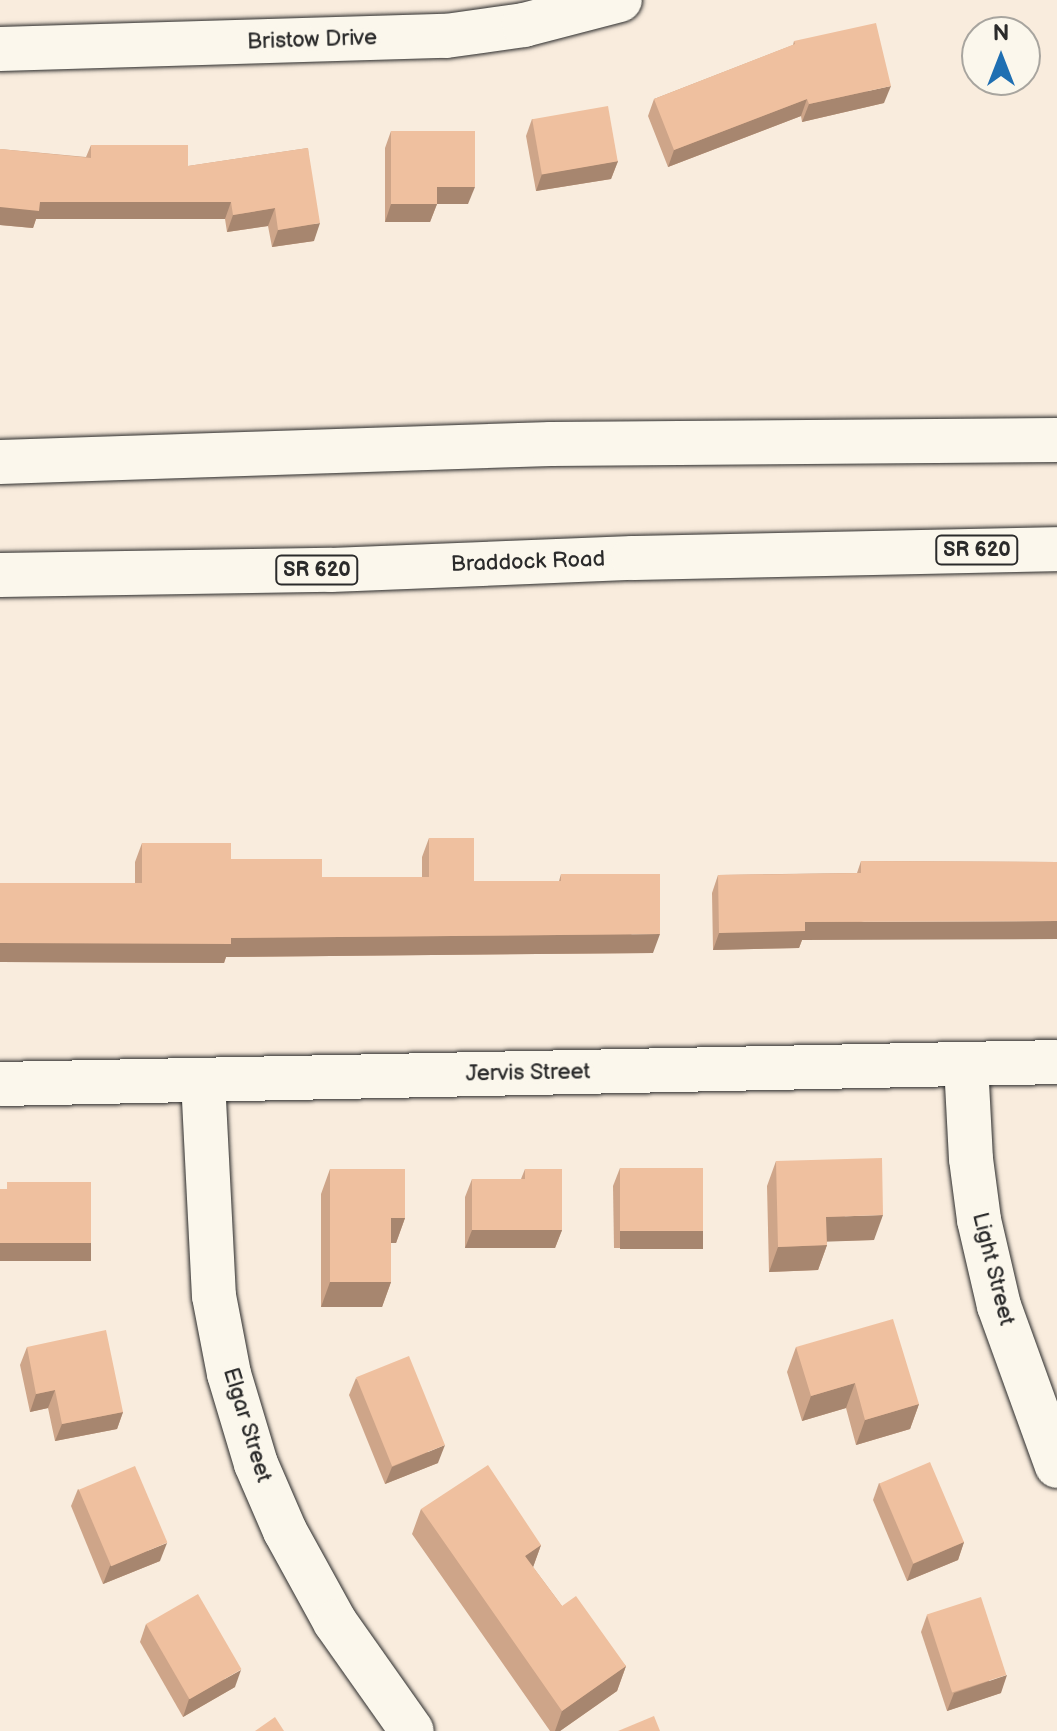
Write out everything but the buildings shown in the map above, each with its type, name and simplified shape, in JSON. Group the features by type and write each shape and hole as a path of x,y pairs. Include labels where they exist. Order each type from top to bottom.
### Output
{"street":[{"name":"Bristow Drive","path":"0,49 446,36 524,25 620,0"},
{"path":"0,462 551,444 1048,439"},
{"name":"Braddock Road","path":"0,575 331,570 633,558 1057,549"},
{"name":"Jervis Street","path":"0,1084 1057,1062"},
{"name":"Light Street","path":"966,1064 971,1159 979,1220 999,1306 1057,1466"},
{"name":"Elgar Street","path":"203,1080 214,1296 229,1374 256,1464 285,1531 335,1622 412,1731"}]}
